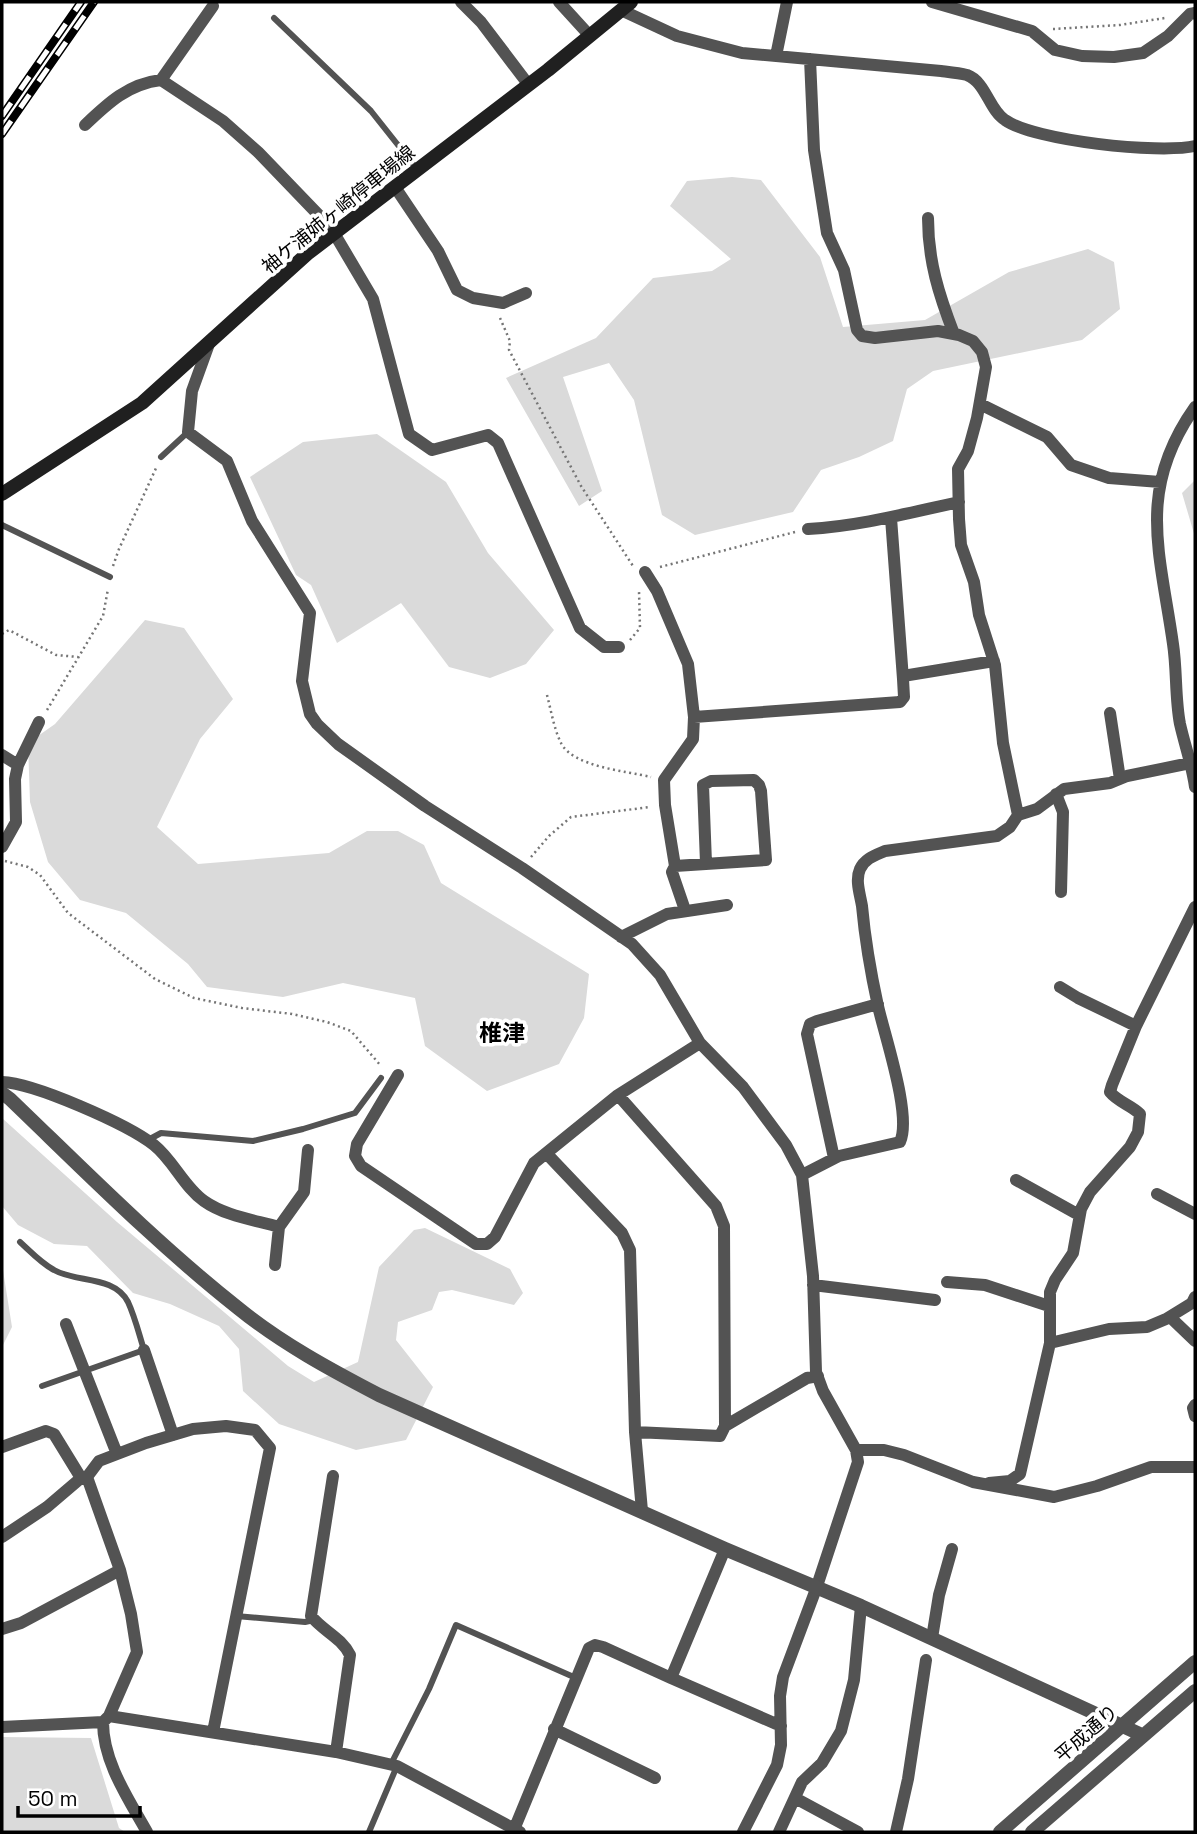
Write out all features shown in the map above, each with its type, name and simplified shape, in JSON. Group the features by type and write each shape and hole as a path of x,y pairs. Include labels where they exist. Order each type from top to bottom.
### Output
{"main road":[{"name":"袖ケ浦姉ヶ崎停車場線","path":"2,494 142,403 307,254 626,6"}],"street":[{"path":"461,2 481,22 528,84"},
{"path":"559,2 590,36"},
{"path":"776,56 787,2"},
{"path":"932,2 1032,31 1055,50 1082,56 1114,57 1143,53 1193,14"},
{"path":"161,80 216,4"},
{"path":"626,6 677,36 742,53 941,71 969,76 978,83 1003,120 1025,129 1083,142 1130,147 1158,149 1195,146"},
{"path":"810,60 814,150 827,233 844,270 857,330 863,336 875,338 938,331 973,341 982,352 986,367 980,404 968,451 958,469 961,545 975,582 979,615 994,661 1003,743 1018,815"},
{"path":"85,125 125,90 161,80 223,121 258,152 335,233 373,299 409,434 432,450 488,435 498,443 580,628 604,647 619,648"},
{"path":"395,187 438,251 457,290 473,298 503,303 526,293"},
{"path":"928,218 928,248 954,334"},
{"path":"209,344 192,391 188,432 227,461 252,521 310,613 302,681 310,714 317,724 338,744 425,806 522,868 632,944 660,975 700,1043 743,1087 786,1146 803,1175 818,1376 823,1391 856,1450 858,1462 816,1589 783,1677 780,1696 781,1745 777,1765 743,1832"},
{"path":"980,404 1047,437 1071,465 1109,478 1160,482"},
{"path":"1195,407 1171,447 1157,492 1160,570 1173,644 1180,724 1194,762 1195,787"},
{"path":"808,529 845,527 877,519 891,519 959,502"},
{"path":"694,717 900,702 904,697 903,676 891,519"},
{"path":"642,573 657,591 688,664 694,717 693,739 664,780 675,866 672,872 685,910"},
{"path":"903,676 994,661"},
{"path":"1110,713 1120,779"},
{"path":"2,847 16,822 15,779 18,765 39,722"},
{"path":"2,755 18,765"},
{"path":"803,1175 834,1158 900,1142 904,1133 900,1097 878,1004 858,884 860,869 869,858 886,851 997,836 1010,827 1018,815 1037,809 1064,789 1110,783 1194,762"},
{"path":"675,866 766,860 761,791 754,780 711,781 703,785 706,863"},
{"path":"1056,794 1063,812 1061,892"},
{"path":"621,937 667,914 727,905"},
{"path":"856,1450 884,1450 904,1455 973,1482 1010,1481 1020,1474 1050,1343 1050,1292 1073,1253 1079,1215 1090,1192 1113,1168 1139,1132 1140,1114 1115,1099 1110,1092 1136,1026 1195,907"},
{"path":"1060,987 1136,1026"},
{"path":"834,1158 807,1034 810,1024 817,1021 878,1004"},
{"path":"398,1075 357,1144 355,1156 361,1166 476,1244 487,1244 495,1237 534,1163 618,1095 700,1043"},
{"path":"2,1082 24,1085 120,1124 155,1146 202,1200 226,1212 279,1227"},
{"path":"2,1093 127,1212 239,1309 327,1367 379,1395 816,1589 861,1606 1142,1735"},
{"path":"618,1095 716,1206 724,1226 725,1426 720,1436 635,1432"},
{"path":"275,1265 279,1227 304,1192 308,1150"},
{"path":"546,1153 622,1233 630,1250 635,1432 642,1511"},
{"path":"1016,1180 1079,1215"},
{"path":"1157,1194 1195,1214"},
{"path":"947,1282 985,1285 1049,1306"},
{"path":"813,1285 935,1300"},
{"path":"1050,1343 1109,1329 1147,1327 1170,1317 1192,1303 1195,1297"},
{"path":"1170,1317 1195,1341"},
{"path":"66,1324 117,1454"},
{"path":"144,1349 173,1435"},
{"path":"725,1426 807,1378 818,1376"},
{"path":"1195,1405 1195,1416"},
{"path":"2,1537 47,1507 99,1461 193,1429 226,1426 255,1430 270,1448 213,1732"},
{"path":"2,1447 46,1431 54,1434 84,1477 120,1570 137,1652 106,1719 103,1738 113,1768 147,1832"},
{"path":"989,1483 1025,1493 1054,1497 1152,1467 1195,1467"},
{"path":"332,1475 311,1616 344,1644 350,1655 336,1752"},
{"path":"671,1678 725,1549"},
{"path":"932,1638 939,1595 952,1549"},
{"path":"2,1629 21,1623 120,1570"},
{"path":"779,1832 803,1782 822,1763 841,1731 854,1680 861,1606"},
{"path":"2,1727 106,1719 213,1732 336,1752 394,1765 516,1831 554,1729 589,1648 595,1645 624,1655 781,1726"},
{"path":"896,1832 908,1779 926,1660"},
{"name":"平成通り","path":"1000,1832 1195,1662"},
{"name":"平成通り","path":"1032,1832 1195,1691"},
{"path":"554,1729 655,1778"},
{"path":"795,1798 858,1832"}],"lane":[{"path":"274,18 370,111 417,170"},
{"path":"161,457 188,432"},
{"path":"2,525 110,577"},
{"path":"146,1140 161,1133 253,1141 303,1129 355,1113 382,1078"},
{"path":"20,1242 56,1272 97,1281 117,1290 127,1300 144,1349 42,1386"},
{"path":"236,1616 305,1622 314,1620"},
{"path":"369,1832 394,1765 456,1625 576,1678"}],"path":[{"path":"1032,31 1120,25 1193,14"},
{"path":"493,302 510,341 509,350 581,486 629,561 642,573 640,628 632,639 619,648"},
{"path":"39,722 103,616 110,577 119,549 161,457"},
{"path":"642,573 769,537 808,529"},
{"path":"2,634 9,630 56,655 79,657"},
{"path":"547,695 560,742 568,754 582,761 664,780"},
{"path":"522,868 549,836 571,817 666,805"},
{"path":"2,860 28,867 40,875 68,913 155,979 194,998 242,1008 292,1014 351,1031 382,1065 382,1078"}],"shaded area":[{"path":"732,177 761,180 820,257 843,327 925,320 1009,272 1088,249 1114,262 1120,309 1082,340 933,371 907,389 893,441 859,457 821,470 793,512 695,535 662,515 634,400 609,363 563,377 602,491 579,506 506,378 596,338 653,278 712,271 731,259 670,206 687,181"},
{"path":"377,434 446,482 488,553 554,630 526,664 490,678 449,667 401,603 337,643 311,585 296,575 250,477 303,442"},
{"path":"1195,480 1195,537 1182,493"},
{"path":"145,620 184,628 233,699 200,739 157,827 198,864 329,853 367,831 398,831 424,845 441,883 589,974 584,1018 559,1064 487,1091 425,1046 415,998 343,983 283,997 207,987 188,964 126,913 80,900 48,862 30,802 28,743 55,724"},
{"path":"2,1118 117,1222 288,1366 314,1382 358,1362 379,1267 414,1230 425,1228 510,1269 523,1293 514,1305 452,1290 439,1292 432,1310 398,1322 396,1340 433,1387 406,1440 356,1450 279,1424 243,1391 239,1349 219,1326 170,1304 133,1293 87,1246 54,1244 18,1225 2,1206"},
{"path":"2,1264 12,1327 2,1347"},
{"path":"2,1737 91,1738 119,1828 125,1832 2,1832"}],"railway":[{"path":"2,116 81,2"},
{"path":"2,134 94,2"}],"district":[{"name":"椎津","path":"502,1033"}]}
